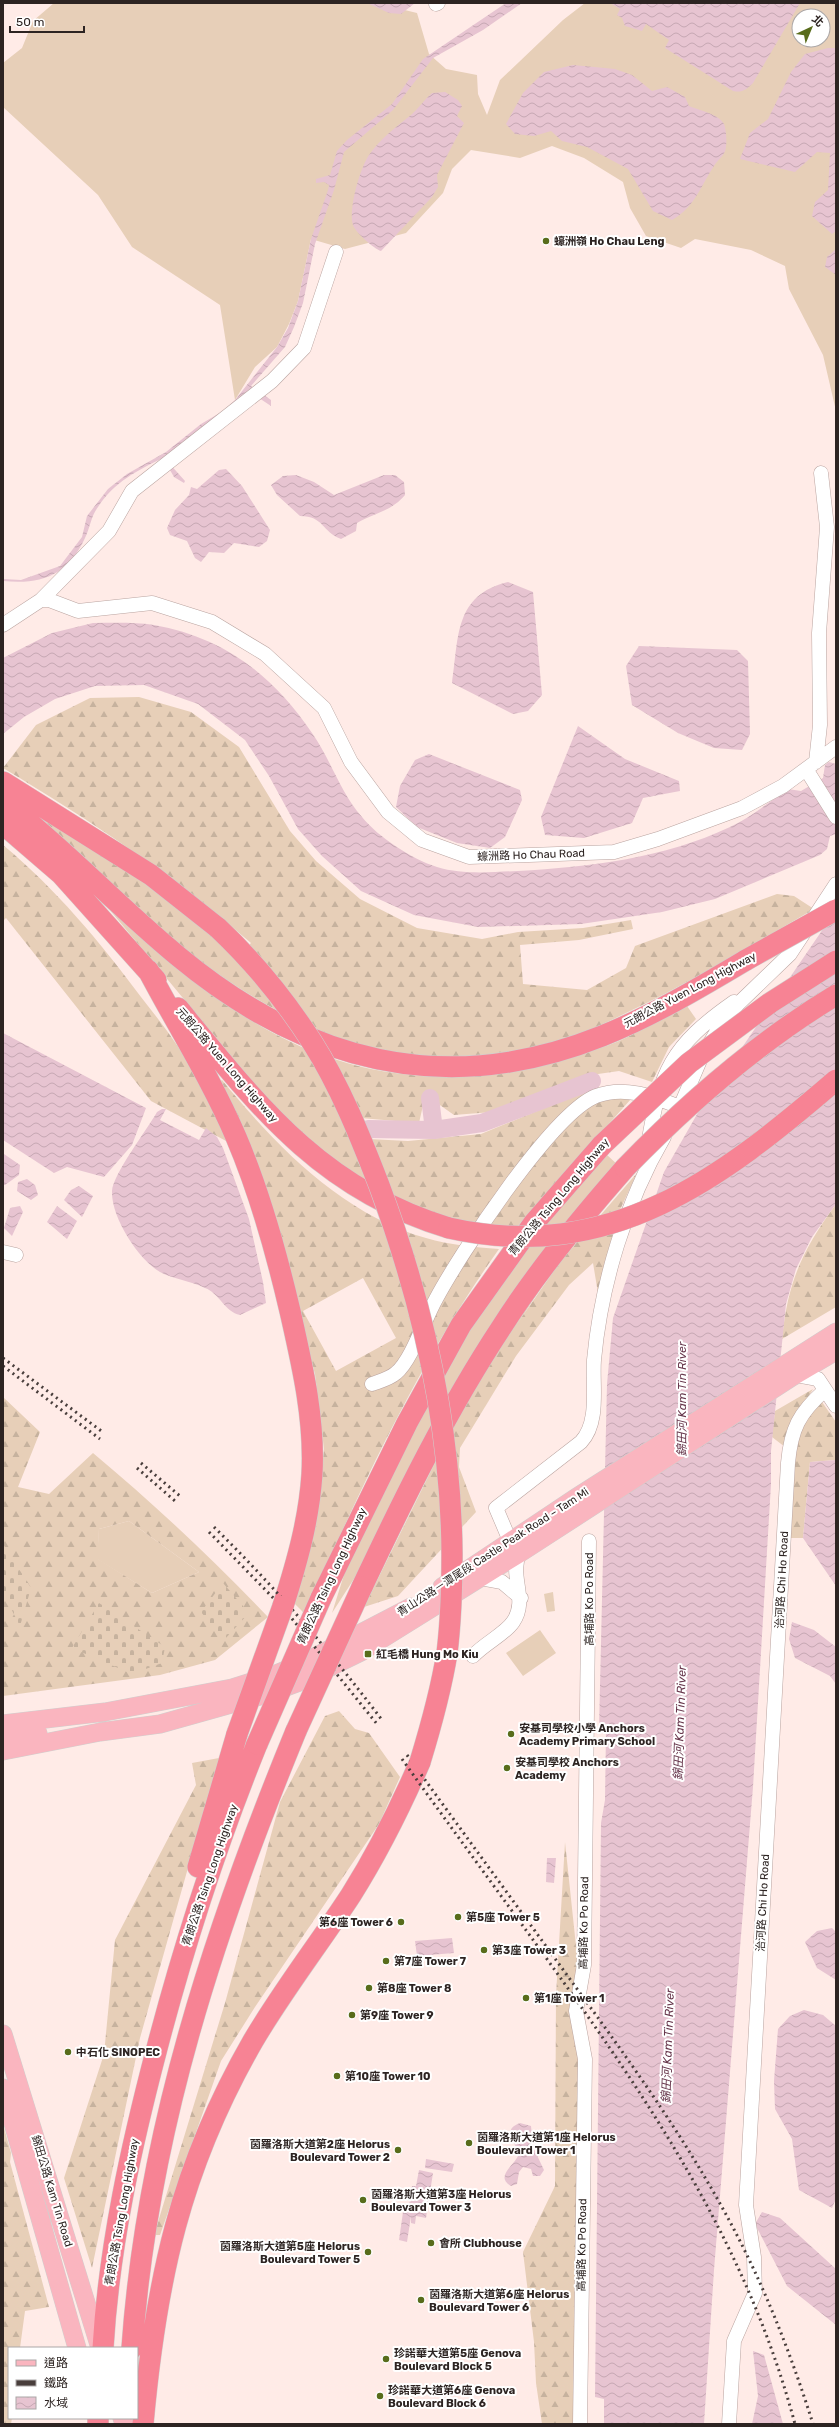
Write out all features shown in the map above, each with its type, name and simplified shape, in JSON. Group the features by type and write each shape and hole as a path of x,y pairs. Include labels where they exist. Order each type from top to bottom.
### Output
{"highway":[{"path":"3,782 145,871 218,928 252,962 288,1006 313,1044 337,1087 359,1135 387,1206 422,1321 436,1384 448,1468 452,1584 449,1632 442,1681 420,1762 402,1804 376,1854 254,2039 223,2098 196,2158 181,2201 162,2278 148,2367 143,2424"},
{"name":"元朗公路 Yuen Long Highway","path":"3,801 37,829 152,934 211,982 286,1028 314,1042 379,1060 428,1067 473,1067 512,1062 554,1053 626,1026 680,998 836,910"},
{"name":"元朗公路 Yuen Long Highway","path":"3,824 61,874 148,970 251,1095 316,1159 345,1180 379,1200 422,1220 449,1228 502,1236 544,1236 590,1229 636,1215 676,1197 720,1171 787,1122 836,1080"},
{"name":"青朗公路 Tsing Long Highway","path":"102,2347 110,2271 130,2158 167,2010 233,1805 257,1744 321,1598 407,1423 461,1325 533,1224 602,1145 689,1063 770,1003 836,961"},
{"path":"148,970 207,1077 247,1163 268,1226 298,1347 310,1422 312,1473 306,1525 283,1606 229,1760 189,1904 187,1945"},
{"path":"132,2347 152,2182 164,2128 194,2014 244,1859 296,1731 410,1487 456,1401 497,1333 556,1250 632,1175 655,1137 715,1082 782,1031 836,995"}],"main road":[{"name":"青山公路－潭尾段 Castle Peak Road – Tam Mi","path":"3,1751 100,1732 160,1724 266,1694 302,1681 361,1652 480,1578 515,1547 577,1497 836,1332"},
{"name":"青山公路－潭尾段 Castle Peak Road – Tam Mi","path":"3,1724 155,1704 232,1688 276,1674 307,1661 388,1620 515,1547 573,1519 794,1376 836,1352"},
{"name":"青山公路－潭尾段 Castle Peak Road – Tam Mi","path":"3,1737 125,1721 157,1715 198,1713"},
{"name":"錦田公路 Kam Tin Road","path":"3,2034 102,2347"},
{"name":"錦田公路 Kam Tin Road","path":"3,2088 77,2347"}],"street":[{"path":"3,625 41,600 110,531 132,491 272,381 304,348 336,252"},
{"path":"821,473 827,527 819,633 820,725 811,770 836,817"},
{"name":"蠔洲路 Ho Chau Road","path":"41,600 49,600 78,611 152,603 212,622 265,654 324,708 351,762 388,812 422,840 469,857 614,852 658,839 742,808 811,770 836,748"},
{"path":"632,1175 680,1107 702,1058 720,1026 738,1005 796,946 836,884"},
{"path":"473,1656 513,1623 519,1610 521,1598 516,1570 515,1547 496,1508 581,1442 590,1429 594,1360 605,1296 626,1215 632,1175 665,1072 684,1042 706,1021 763,981"},
{"path":"372,1384 393,1375 404,1365 436,1298 469,1246 510,1186 569,1116 584,1103 606,1094 636,1093 657,1098 680,1107"},
{"path":"822,1385 826,1364 836,1352"},
{"path":"794,1376 808,1375 822,1385 836,1406"},
{"name":"治河路 Chi Ho Road","path":"729,2424 734,2341 755,2293 754,2257 746,2205 788,1463 790,1441 796,1424 822,1385"},
{"name":"高埔路 Ko Po Road","path":"580,2424 585,2059 576,2010 584,1972 589,1541"},
{"path":"480,1578 502,1582 521,1598"}],"green space":[{"path":"54,3 376,3 417,13 429,54 446,69 477,75 478,94 487,115 500,80 563,20 585,3 836,3 836,411 823,355 789,289 785,266 751,250 695,239 681,248 646,236 630,208 623,182 584,158 552,146 520,158 471,150 452,169 443,193 406,233 345,249 311,239 298,301 289,324 277,347 255,367 235,400 220,305 132,247 98,195 3,107 3,63 22,48 33,21"},
{"path":"139,697 191,712 239,747 290,831 316,861 360,899 417,928 482,939 518,932 583,928 631,920 633,929 579,940 520,945 523,984 587,990 626,968 635,946 777,894 794,896 814,909 677,987 576,1036 553,1043 493,1055 446,1057 401,1053 358,1044 316,1029 275,1010 235,985 195,957 134,905 35,813 139,877 195,919 237,958 251,943 191,894 131,850 68,808 3,768 36,725 90,698"},
{"path":"3,845 59,898 93,936 155,1015 195,1074 228,1142 151,1101 6,918 3,921"},
{"path":"94,891 179,968 234,1009 273,1033 314,1052 356,1066 399,1074 442,1077 486,1075 530,1068 608,1045 628,1037 687,1006 696,1019 669,1047 652,1082 619,1071 591,1075 492,1112 454,1115 437,1103 436,1093 426,1092 419,1123 349,1117 349,1138 408,1141 481,1134 588,1090 631,1099 516,1228 469,1224 373,1192 291,1128"},
{"path":"222,1080 265,1129 288,1153 313,1175 339,1195 366,1212 395,1227 426,1238 453,1244 499,1249 442,1336 417,1381 370,1473 305,1614 293,1602 318,1503 324,1449 315,1374 298,1312 217,1084","holes":["363,1278 396,1338 336,1371 303,1311"]},
{"path":"606,1154 619,1166 332,1613 354,1543 445,1369 527,1242"},
{"path":"637,1173 619,1212 598,1293 593,1263 569,1285 516,1356 460,1448 459,1467 476,1512 398,1596 364,1607 457,1418 499,1350 560,1262"},
{"path":"836,1204 836,1307 782,1339 788,1300 798,1267 814,1237"},
{"path":"813,1389 790,1426 785,1447 772,1437 775,1411"},
{"path":"3,1397 40,1432 18,1487 49,1494 93,1453 139,1492 183,1533 268,1617 215,1660 160,1675 3,1696","holes":["129,1521 199,1572 152,1593 98,1559 99,1529"]},
{"path":"822,1402 836,1422 836,1460 810,1462 803,1538 788,1538 793,1466 798,1438 801,1428 806,1420"},
{"path":"129,1521 199,1572 152,1593 97,1559 99,1529"},
{"path":"3,1544 31,1588 20,1626 3,1593"},
{"path":"223,1583 249,1613 224,1640 201,1612"},
{"path":"553,1592 555,1611 547,1612 544,1594"},
{"path":"99,1603 165,1647 162,1663 132,1674 72,1648"},
{"path":"540,1630 556,1653 523,1676 506,1653"},
{"path":"339,1711 355,1729 369,1733 400,1777 379,1824 255,2007 221,2061 160,2235 154,2235 225,2003 280,1802 325,1716"},
{"path":"219,1758 140,2038 92,2268 64,2178 104,2054 115,1940 196,1785 192,1763"},
{"path":"565,1842 578,1965 570,2011 579,2059 574,2424 542,2424 536,2383 534,2342 523,2252 555,2186 556,1995"},
{"path":"3,2124 11,2153 10,2162 49,2307 25,2311 20,2347 8,2347 8,2419 12,2419 11,2424 3,2424"}],"water":[{"path":"367,3 415,3 401,14 389,13"},
{"path":"506,3 522,3 483,30 433,58 393,110 344,152 334,190 315,244 303,303 294,327 285,347 251,386 271,400 271,406 256,396 168,462 185,481 184,483 174,477 163,458 136,472 111,490 104,498 92,518 87,534 78,551 62,569 42,579 17,582 3,581 3,579 21,580 60,566 82,537 87,516 108,489 127,474 166,452 201,424 223,411 235,400 277,347 288,328 298,301 311,239 329,185 324,182 316,183 316,179 330,175 337,151 347,140 392,104 423,59"},
{"path":"610,3 800,3 797,8 791,8 791,18 753,83 746,89 739,92 733,91 665,48 669,40 646,24 642,31 625,26 622,18 617,15 620,9"},
{"path":"828,48 836,48 836,231 832,234 812,216 815,202 828,190 830,153 817,152 795,172 740,159 750,133 768,119 791,72 805,54"},
{"path":"573,65 615,69 632,75 652,91 667,87 685,97 689,106 713,115 724,124 726,138 725,152 714,166 692,203 680,215 672,220 653,211 628,169 587,147 562,141 551,131 534,136 515,134 506,124 523,93 544,72"},
{"path":"445,92 458,100 462,106 457,116 464,123 437,175 438,187 432,197 381,251 365,240 357,232 353,225 353,200 362,169 369,155 378,144 414,113 432,93"},
{"path":"836,249 836,275 825,267 827,257"},
{"path":"226,469 242,486 270,530 267,541 259,547 234,543 224,553 209,552 201,562 195,558 187,541 170,535 167,528 175,510 189,495 191,487 197,489 219,470"},
{"path":"296,475 314,482 334,495 384,475 395,475 404,482 405,495 389,508 357,523 356,531 341,539 330,532 319,521 300,516 277,495 271,485 283,476"},
{"path":"508,582 533,592 542,695 528,711 513,714 452,683 459,634 462,620 468,608 477,597 490,588"},
{"path":"93,623 146,624 179,631 224,649 244,662 281,693 297,712 319,743 354,807 369,825 386,840 417,859 447,870 488,872 572,867 626,859 679,846 705,838 738,823 788,789 801,791 823,778 825,765 829,762 836,764 836,834 830,836 827,849 820,855 715,899 662,912 581,924 478,927 414,915 361,891 322,856 298,829 269,776 245,740 198,704 144,685 95,686 55,699 24,717 3,734 3,658 52,633"},
{"path":"639,646 737,650 748,661 750,734 742,750 714,748 678,733 632,705 626,666"},
{"path":"578,726 625,759 679,781 680,791 643,798 632,823 584,838 545,835 541,817"},
{"path":"429,754 520,790 522,800 505,837 490,848 457,843 417,827 396,807 400,786 415,760"},
{"name":"錦田河 Kam Tin River","path":"836,910 836,1204 812,1237 796,1269 786,1304 771,1451 771,1484 753,1787 714,2270 704,2424 604,2424 604,2399 595,2397 601,1823 605,1800 606,1731 599,1729 607,1384 613,1318 664,1172 700,1109"},
{"path":"3,1033 146,1108 132,1145 104,1177 67,1167 54,1173 3,1140"},
{"path":"162,1109 166,1109 160,1120 199,1140 206,1128 217,1137 223,1148 249,1219 263,1282 266,1303 240,1315 230,1310 210,1290 160,1272 152,1266 135,1248 121,1225 116,1213 112,1191 114,1183 131,1152 157,1112"},
{"path":"4,1154 20,1165 19,1175 3,1185"},
{"path":"27,1179 35,1185 38,1195 31,1200 17,1191 18,1182"},
{"path":"79,1186 93,1196 82,1217 64,1200 71,1190"},
{"path":"20,1206 23,1212 12,1236 4,1228 10,1208"},
{"path":"57,1206 77,1221 67,1239 47,1222"},
{"path":"836,1460 836,1586 803,1538 810,1462"},
{"path":"792,1622 814,1630 836,1647 836,1684 830,1676 795,1658 789,1639"},
{"path":"547,1858 556,1858 554,1883 546,1882"},
{"path":"832,1928 836,1932 836,1980 817,1968 805,1942 817,1931"},
{"path":"452,1938 454,1953 417,1956 415,1941"},
{"path":"804,2010 823,2015 836,2026 836,2199 832,2208 799,2190 792,2139 775,2109 774,2081 778,2029 790,2016"},
{"path":"520,2123 531,2126 533,2147 544,2170 540,2176 533,2176 531,2169 523,2167 519,2172 517,2184 511,2186 506,2182 505,2174 518,2157 519,2153 510,2133 514,2126"},
{"path":"426,2159 454,2164 452,2172 425,2168"},
{"path":"419,2170 433,2173 426,2218 416,2216 415,2224 411,2223 411,2216 407,2242 399,2240 404,2205 409,2205 412,2186 416,2186"},
{"path":"762,2212 780,2218 836,2269 836,2325 787,2286 755,2224"},
{"path":"753,2351 764,2355 783,2424 752,2424 758,2396"}],"waterway":[{"path":"368,1129 434,1130 482,1123 592,1081"},
{"path":"430,1098 434,1130"}],"railway":[{"path":"3,1358 104,1433"},
{"path":"3,1366 100,1439"},
{"path":"141,1463 180,1496"},
{"path":"137,1468 175,1501"},
{"path":"214,1527 259,1573 301,1620 382,1720"},
{"path":"209,1532 285,1610 377,1724"},
{"path":"407,1755 655,2098 712,2189 754,2269 776,2320 796,2372 813,2424"},
{"path":"402,1759 584,2010 658,2121 692,2178 723,2236 751,2296 775,2359 795,2424"}],"place":[{"name":"蠔洲嶺 Ho Chau Leng","path":"546,241"},
{"name":"紅毛橋 Hung Mo Kiu","path":"368,1654"},
{"name":"安基司學校小學 Anchors Academy Primary School","path":"511,1734"},
{"name":"安基司學校 Anchors Academy","path":"507,1768"},
{"name":"第5座 Tower 5","path":"458,1917"},
{"name":"第6座 Tower 6","path":"401,1922"},
{"name":"第3座 Tower 3","path":"484,1950"},
{"name":"第7座 Tower 7","path":"386,1961"},
{"name":"第8座 Tower 8","path":"369,1988"},
{"name":"第1座 Tower 1","path":"526,1998"},
{"name":"第9座 Tower 9","path":"352,2015"},
{"name":"中石化 SINOPEC","path":"68,2052"},
{"name":"第10座 Tower 10","path":"337,2076"},
{"name":"茵羅洛斯大道第1座 Helorus Boulevard Tower 1","path":"469,2143"},
{"name":"茵羅洛斯大道第2座 Helorus Boulevard Tower 2","path":"398,2150"},
{"name":"茵羅洛斯大道第3座 Helorus Boulevard Tower 3","path":"363,2200"},
{"name":"會所 Clubhouse","path":"431,2243"},
{"name":"茵羅洛斯大道第5座 Helorus Boulevard Tower 5","path":"368,2252"},
{"name":"茵羅洛斯大道第6座 Helorus Boulevard Tower 6","path":"421,2300"},
{"name":"珍諾華大道第5座 Genova Boulevard Block 5","path":"386,2359"},
{"name":"珍諾華大道第6座 Genova Boulevard Block 6","path":"380,2396"}]}
